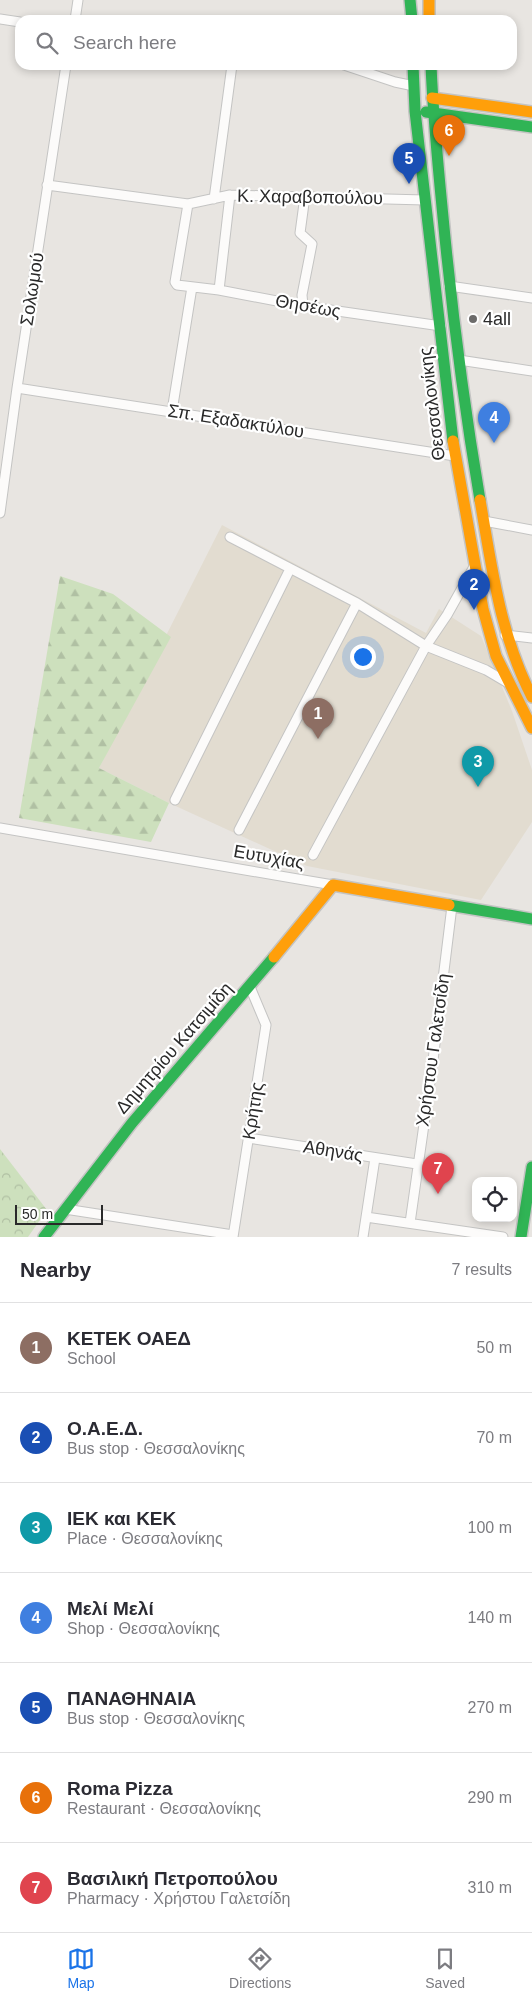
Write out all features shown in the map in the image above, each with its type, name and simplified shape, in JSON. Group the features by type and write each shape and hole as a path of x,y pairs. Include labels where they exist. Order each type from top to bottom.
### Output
{"main road":[{"path":"410,0 412,15"},
{"path":"428,0 430,15"},
{"name":"Θεσσαλονίκης","path":"413,70 415,111 455,456 490,637 508,683 532,728"},
{"name":"Θεσσαλονίκης","path":"431,70 433,113 449,286 473,459 494,591 505,635 517,670 532,697"},
{"path":"414,86 432,92 532,112"},
{"path":"415,111 532,127"},
{"name":"Ευτυχίας","path":"334,885 532,919"},
{"name":"Δημητρίου Κατσιμίδη","path":"44,1237 132,1123 250,987 334,885"},
{"path":"521,1237 532,1167"}],"street":[{"path":"76,15 78,0"},
{"path":"0,19 15,21"},
{"name":"Σολωμού","path":"0,513 65,70"},
{"path":"214,199 231,70"},
{"path":"359,70 414,86"},
{"name":"Κ. Χαραβοπούλου","path":"47,184 188,204 230,195 425,200"},
{"path":"219,290 230,195"},
{"path":"303,306 302,295 312,244 300,233 304,196"},
{"name":"Θησέως","path":"188,204 175,284 219,290 303,306 441,326"},
{"path":"449,286 532,298"},
{"path":"172,411 192,287"},
{"path":"459,360 532,371"},
{"name":"Σπ. Εξαδακτύλου","path":"17,388 455,456"},
{"path":"484,521 532,530"},
{"path":"230,537 357,603 426,646 486,670 508,683"},
{"path":"313,856 426,646 475,565"},
{"path":"175,800 290,569"},
{"path":"238,830 357,603"},
{"path":"505,635 532,638"},
{"name":"Ευτυχίας","path":"0,828 334,885"},
{"name":"Χρήστου Γαλετσίδη","path":"410,1223 452,906"},
{"name":"Κρήτης","path":"233,1236 266,1025 250,987"},
{"name":"Αθηνάς","path":"248,1138 417,1164"},
{"path":"363,1237 375,1158"},
{"path":"65,1209 233,1236"},
{"path":"366,1217 410,1223 438,1232 503,1237"}],"shaded area":[{"path":"222,525 426,633 439,609 481,636 512,711 532,770 532,822 481,900 307,866 169,803 99,768"}],"green space":[{"path":"60,576 113,594 171,637 99,768 169,803 151,842 19,818"},
{"path":"0,1149 47,1210 28,1237 0,1237"}],"traffic: fast":[{"path":"410,0 412,15"},
{"path":"413,70 415,111 453,441"},
{"path":"431,70 450,288 480,500"},
{"path":"426,112 532,127"},
{"path":"449,905 532,919"},
{"path":"44,1237 132,1123 274,957"},
{"path":"521,1237 532,1167"}],"traffic: slow":[{"path":"429,0 429,15"},
{"path":"432,98 532,112"},
{"path":"453,441 483,609 496,656 532,728"},
{"path":"480,500 498,601 512,650 532,697"},
{"path":"274,957 333,885 449,905"}],"place":[{"name":"Roma Pizza","path":"449,156"},
{"name":"ΠΑΝΑΘΗΝΑΙΑ","path":"409,184"},
{"name":"4all","path":"473,319"},
{"name":"Μελί Μελί","path":"494,443"},
{"name":"Ο.Α.Ε.Δ.","path":"474,610"},
{"name":"ΚΕΤΕΚ ΟΑΕΔ","path":"318,739"},
{"name":"ΙΕΚ και ΚΕΚ","path":"478,787"},
{"name":"Βασιλική Πετροπούλου","path":"438,1194"}]}
